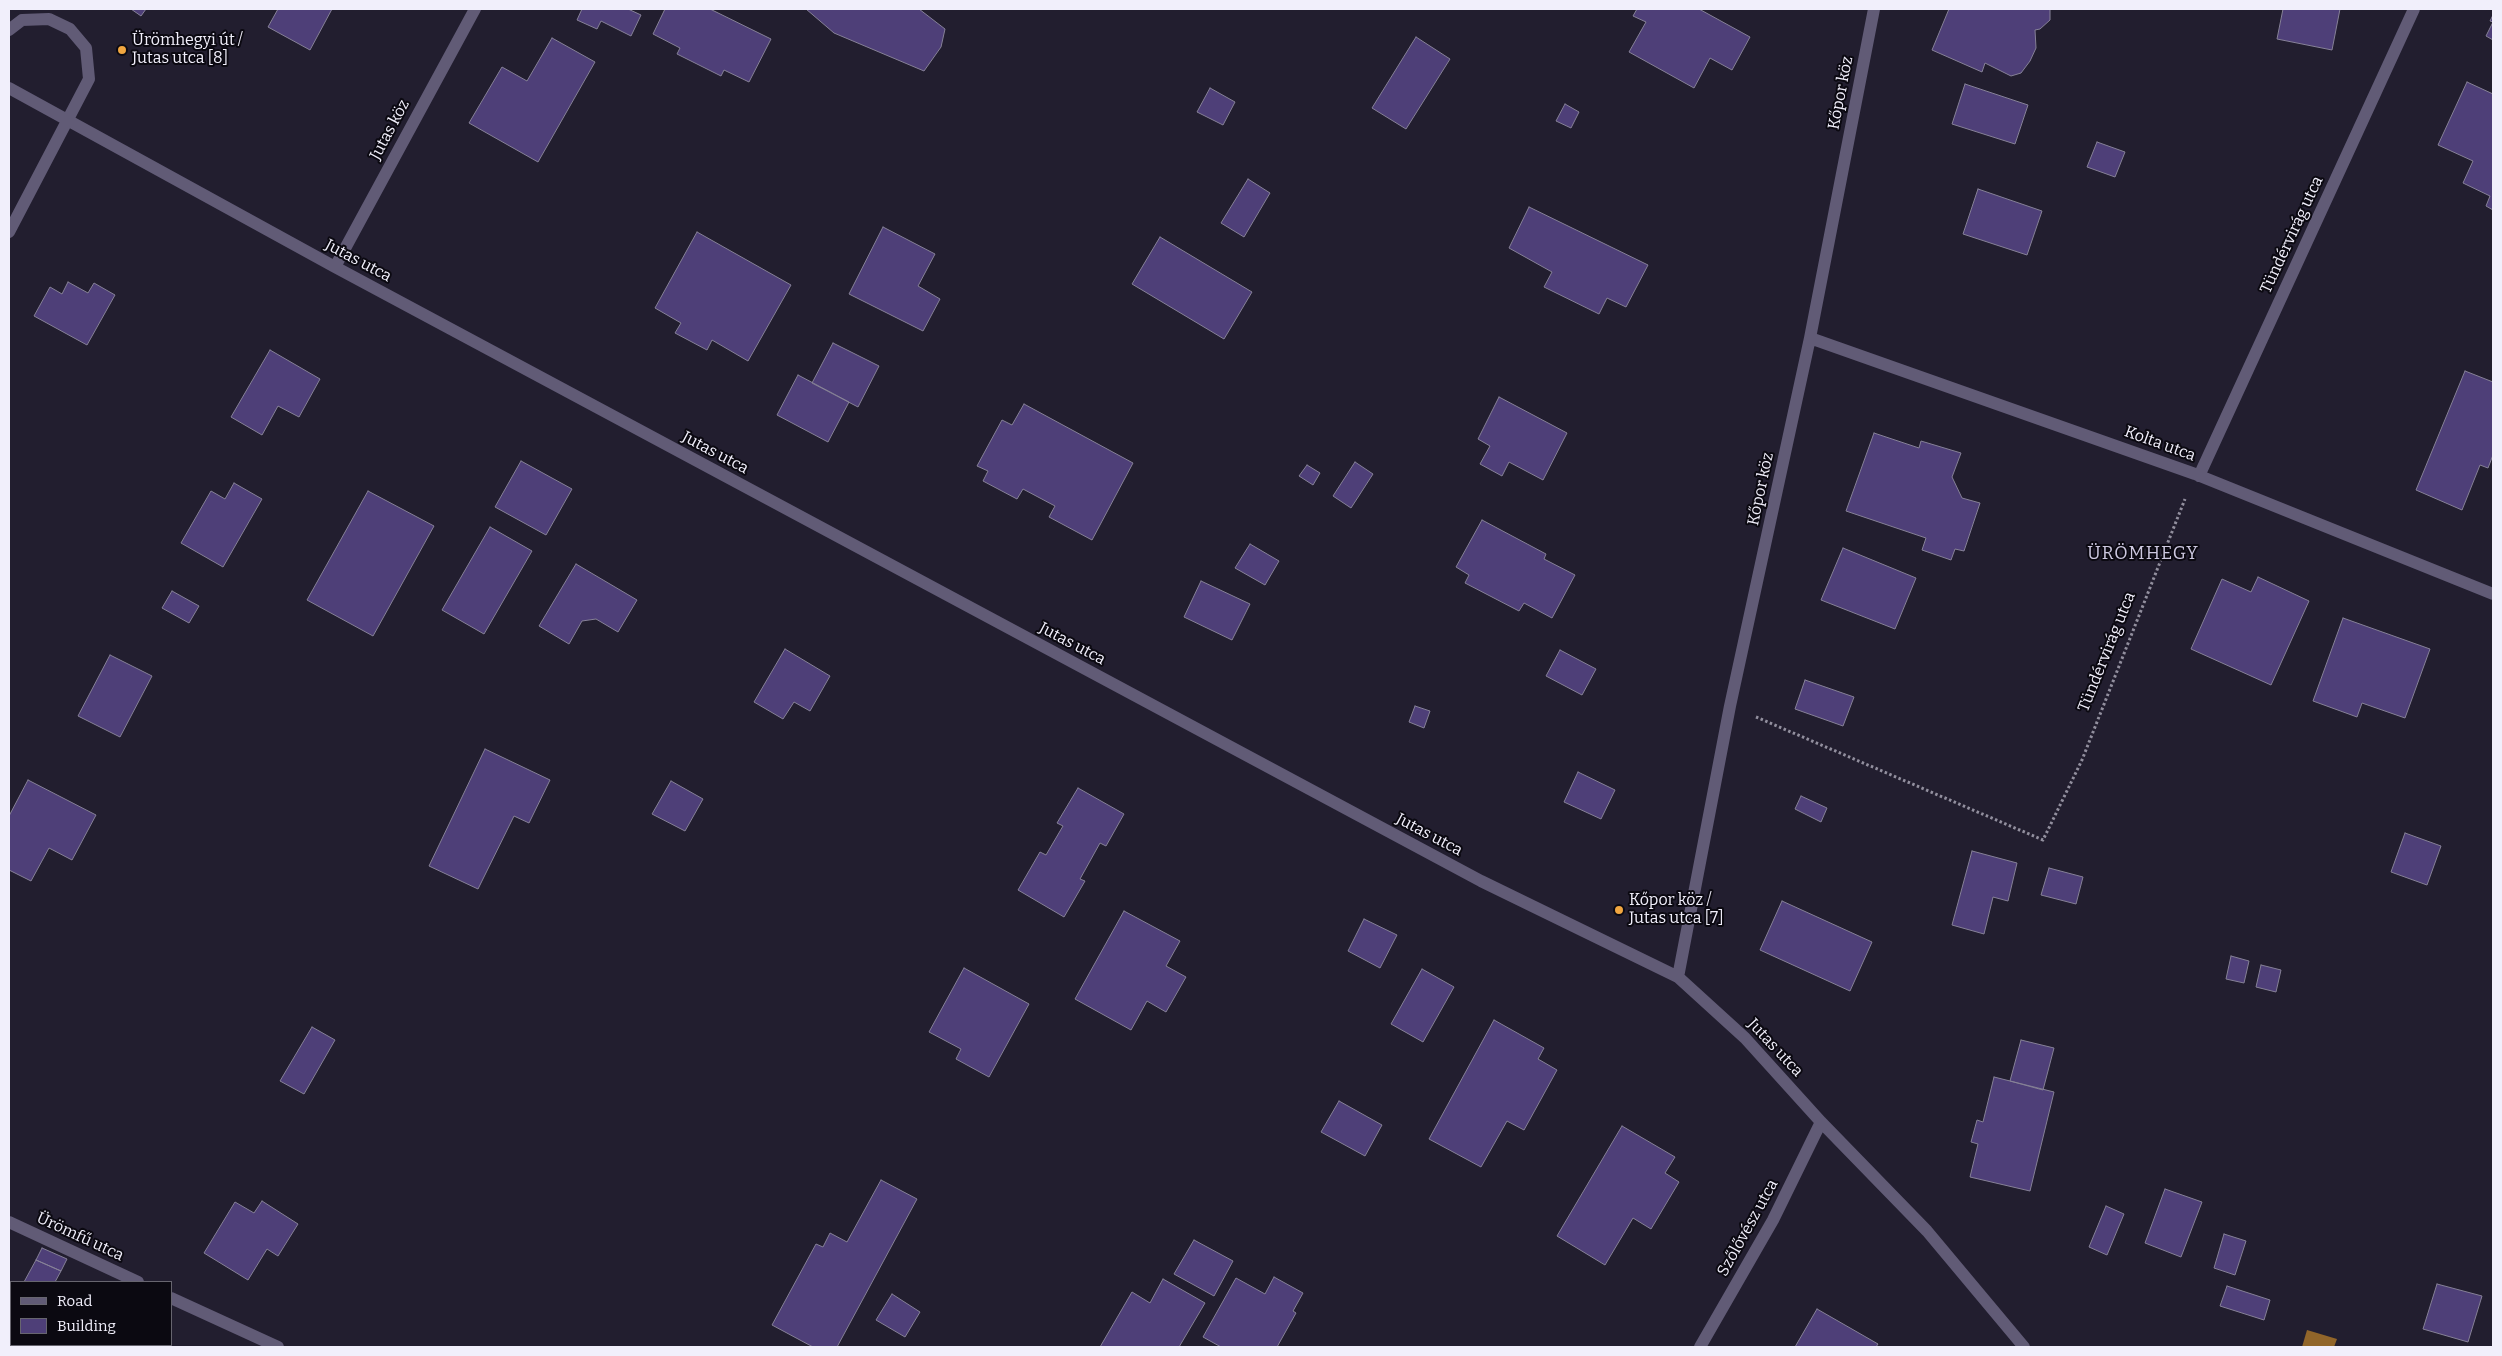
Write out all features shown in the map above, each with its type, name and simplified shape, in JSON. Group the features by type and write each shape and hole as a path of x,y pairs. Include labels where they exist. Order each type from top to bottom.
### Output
{"street":[{"name":"Jutas köz","path":"335,267 475,9"},
{"name":"Kőpor köz","path":"1678,976 1730,706 1810,338 1874,9"},
{"name":"Tündérvirág utca","path":"2197,475 2414,9"},
{"path":"9,30 22,20 49,19 70,29 86,48 89,79 9,232"},
{"name":"Jutas utca","path":"9,88 335,267 1481,881 1678,976 1746,1038 1821,1122 1927,1231 2024,1347"},
{"name":"Kolta utca","path":"1810,338 2197,475 2493,594"},
{"name":"Szőlővész utca","path":"1700,1347 1773,1220 1821,1122"},
{"name":"Ürömfű utca","path":"9,1222 136,1281"},
{"path":"172,1298 278,1347"}],"path":[{"name":"Tündérvirág utca","path":"1730,706 2042,840 2082,760 2197,475"}],"shaded area":[{"path":"2307,1330 2337,1339 2334,1347 2302,1347"}],"building":[{"path":"131,9 146,9 141,16"},
{"path":"278,9 332,9 310,50 268,27"},
{"path":"582,9 628,9 641,15 631,36 601,21 597,29 577,20"},
{"path":"665,9 710,9 771,39 749,82 724,70 721,76 677,54 680,48 653,34"},
{"path":"806,9 919,9 945,29 941,47 924,71 834,33"},
{"path":"1637,9 1699,9 1750,37 1732,70 1710,58 1694,88 1629,52 1646,22 1633,16"},
{"path":"1949,9 2050,9 2050,20 2040,29 2035,30 2036,48 2030,61 2021,73 2011,76 1985,63 1982,72 1932,50"},
{"path":"2283,9 2340,9 2332,50 2277,39"},
{"path":"2493,22 2493,40 2486,36"},
{"path":"1416,37 1450,59 1406,129 1372,108"},
{"path":"552,38 595,62 538,162 469,123 502,67 527,81"},
{"path":"2467,82 2493,94 2493,210 2486,206 2490,196 2463,183 2473,161 2438,145"},
{"path":"1965,84 2028,105 2015,144 1952,124"},
{"path":"1210,88 1235,102 1223,125 1197,112"},
{"path":"1565,104 1579,112 1571,128 1556,121"},
{"path":"2097,142 2125,152 2115,177 2087,167"},
{"path":"1248,179 1270,193 1244,237 1221,223"},
{"path":"1978,189 2042,211 2027,255 1963,234"},
{"path":"1529,207 1648,265 1626,307 1607,298 1599,314 1544,287 1552,272 1509,248"},
{"path":"883,227 935,254 918,286 940,299 923,331 849,294"},
{"path":"697,232 791,285 748,361 712,340 707,350 675,333 681,323 655,308"},
{"path":"1160,237 1252,292 1224,339 1132,284"},
{"path":"68,282 88,293 94,283 115,295 87,345 34,316 50,287 62,294"},
{"path":"833,343 879,366 858,407 812,383"},
{"path":"270,350 320,379 299,417 278,406 262,435 231,417"},
{"path":"2465,371 2493,382 2493,455 2488,468 2480,465 2462,510 2416,490"},
{"path":"798,375 849,402 828,442 777,415"},
{"path":"1499,397 1567,433 1543,480 1509,462 1502,476 1480,464 1490,446 1478,439"},
{"path":"1024,404 1133,463 1092,540 1049,517 1055,506 1023,489 1017,499 983,481 988,471 977,466 1002,420 1012,425"},
{"path":"1874,433 1919,448 1921,441 1961,453 1952,477 1962,498 1980,503 1964,551 1955,549 1951,560 1922,550 1926,538 1846,511"},
{"path":"521,461 572,489 546,535 495,507"},
{"path":"1355,462 1373,474 1351,508 1333,496"},
{"path":"1307,465 1320,473 1313,485 1299,476"},
{"path":"234,483 262,499 223,567 181,543 211,491 225,499"},
{"path":"368,491 434,526 373,636 307,600"},
{"path":"1482,520 1546,554 1544,559 1575,575 1552,618 1524,603 1519,611 1465,583 1469,575 1456,567"},
{"path":"490,527 532,551 484,634 442,610"},
{"path":"1250,544 1279,561 1265,585 1235,568"},
{"path":"1843,548 1916,578 1895,629 1821,600"},
{"path":"576,564 637,600 618,632 596,619 582,621 569,644 539,626"},
{"path":"2258,577 2309,601 2271,685 2191,649 2222,579 2251,592"},
{"path":"1201,581 1250,604 1232,640 1184,617"},
{"path":"172,591 199,606 189,623 162,608"},
{"path":"2343,618 2430,649 2405,718 2362,703 2357,717 2313,701"},
{"path":"785,649 830,676 810,711 794,702 783,719 754,702"},
{"path":"1560,650 1596,669 1582,695 1546,676"},
{"path":"110,655 152,676 120,737 78,716"},
{"path":"1805,680 1854,697 1843,726 1795,709"},
{"path":"1415,706 1430,711 1424,728 1409,722"},
{"path":"485,749 550,780 529,823 514,816 478,889 429,866"},
{"path":"1578,772 1615,790 1601,819 1564,802"},
{"path":"28,780 96,815 72,860 49,848 31,881 9,870 9,816"},
{"path":"671,781 703,799 685,831 652,814"},
{"path":"1078,788 1124,814 1106,846 1100,843 1080,879 1085,881 1064,917 1018,890 1040,852 1046,855 1063,826 1057,823"},
{"path":"1801,796 1827,808 1821,822 1795,809"},
{"path":"2405,833 2441,846 2427,885 2391,872"},
{"path":"1972,851 2017,863 2008,901 1993,897 1984,934 1952,925"},
{"path":"2049,868 2083,877 2076,904 2041,895"},
{"path":"1782,901 1872,942 1850,991 1760,950"},
{"path":"1124,911 1180,941 1166,966 1186,977 1166,1012 1147,1001 1131,1030 1075,999"},
{"path":"1364,919 1397,935 1380,968 1348,951"},
{"path":"2231,956 2249,961 2244,983 2226,979"},
{"path":"2261,965 2281,970 2276,992 2256,987"},
{"path":"964,968 1029,1004 989,1077 956,1059 961,1049 929,1032"},
{"path":"1422,969 1454,987 1423,1042 1391,1024"},
{"path":"1494,1020 1544,1048 1538,1059 1557,1070 1524,1130 1507,1121 1481,1167 1429,1139"},
{"path":"312,1027 335,1040 304,1094 280,1081"},
{"path":"2021,1040 2054,1048 2043,1090 2010,1081"},
{"path":"1994,1077 2054,1092 2030,1191 1970,1177 1978,1144 1971,1142 1977,1120 1983,1122"},
{"path":"1339,1101 1382,1125 1365,1156 1321,1132"},
{"path":"1622,1126 1675,1157 1665,1173 1679,1182 1651,1229 1633,1218 1605,1265 1557,1236"},
{"path":"881,1180 917,1199 837,1347 813,1347 772,1325 816,1244 823,1247 830,1233 847,1242"},
{"path":"2165,1189 2202,1202 2181,1257 2145,1243"},
{"path":"262,1201 298,1224 278,1256 267,1249 248,1280 204,1253 235,1202 254,1213"},
{"path":"2106,1206 2124,1214 2107,1255 2089,1247"},
{"path":"2224,1234 2246,1241 2235,1275 2214,1268"},
{"path":"1194,1240 1233,1261 1214,1296 1174,1274"},
{"path":"42,1248 67,1259 61,1271 36,1260"},
{"path":"36,1260 61,1271 56,1281 25,1281"},
{"path":"1274,1277 1303,1293 1293,1311 1296,1313 1277,1347 1221,1347 1203,1337 1236,1278 1265,1294"},
{"path":"1163,1279 1205,1303 1179,1347 1100,1347 1132,1292 1150,1303"},
{"path":"2437,1284 2482,1296 2468,1342 2423,1329"},
{"path":"2227,1286 2270,1300 2264,1320 2220,1306"},
{"path":"892,1294 920,1312 905,1337 876,1320"},
{"path":"1817,1309 1878,1344 1876,1347 1795,1347"}],"place":[{"name":"Ürömhegyi út / Jutas utca [8]","path":"122,50"},
{"name":"Kőpor köz / Jutas utca [7]","path":"1619,910"}],"district":[{"name":"ÜRÖMHEGY","path":"2143,554"}]}
